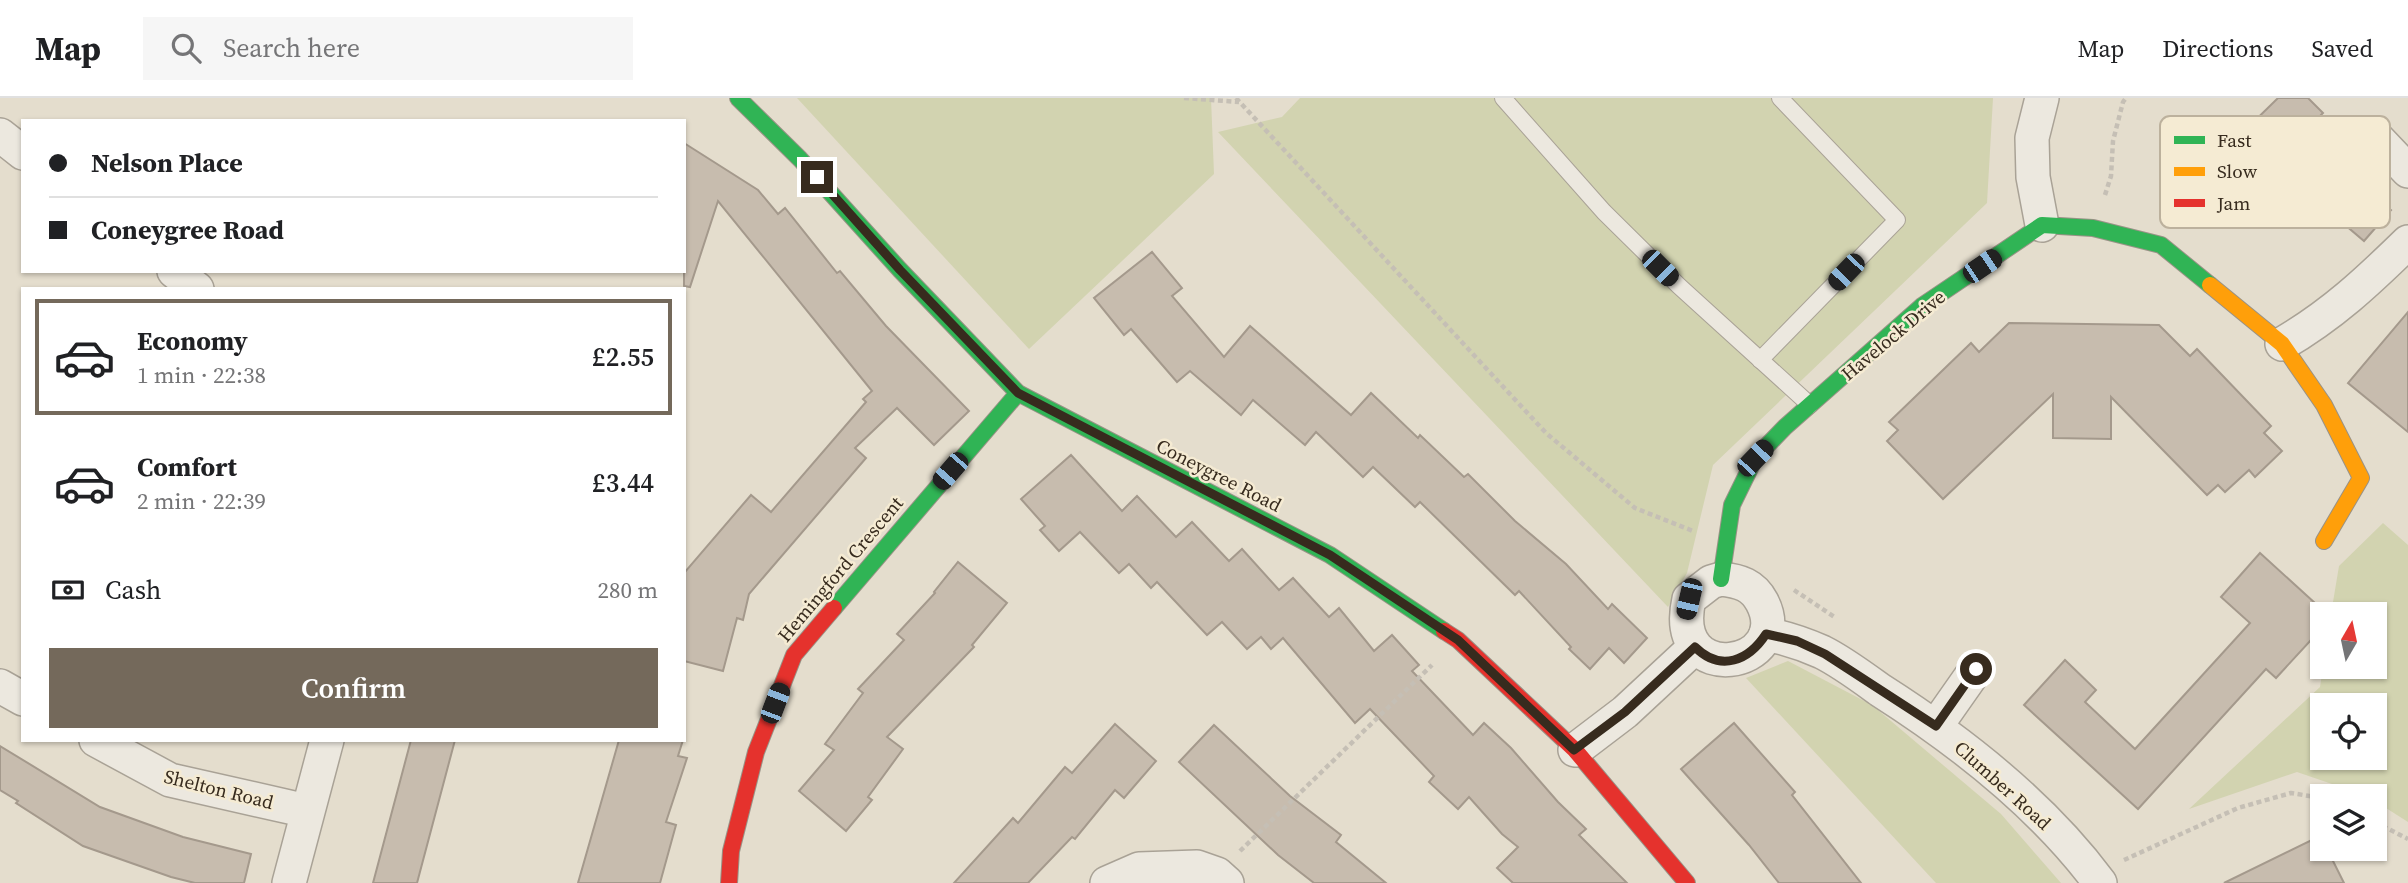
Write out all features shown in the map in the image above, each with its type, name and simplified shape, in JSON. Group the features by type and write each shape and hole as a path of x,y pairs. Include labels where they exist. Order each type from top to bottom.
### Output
{"street":[{"name":"Coneygree Road","path":"738,98 800,159 900,270 1018,393 1330,555 1458,640 1574,750 1687,883"},
{"path":"2042,98 2032,138 2033,177 2042,225 2094,228 2161,245 2282,344 2324,405 2361,478 2324,541"},
{"path":"0,135 21,151"},
{"path":"2390,152 2408,171"},
{"name":"Havelock Drive","path":"1721,579 1732,505 1755,458 1810,405 1922,306 2042,225"},
{"path":"2282,344 2318,323 2367,282 2408,242"},
{"path":"177,273 194,287"},
{"name":"Hemingford Crescent","path":"729,883 731,850 756,752 794,655 1018,393"},
{"path":"1721,579 1736,580 1748,585 1757,593 1766,610 1766,634 1754,650 1744,657 1730,661 1719,661 1700,652 1690,639 1686,624 1689,599 1711,582 1721,579"},
{"name":"Clumber Road","path":"1766,634 1797,641 1825,654 1936,726 2028,804 2085,863 2109,873"},
{"path":"1574,750 1625,712 1695,647"},
{"path":"1936,726 1976,669"},
{"path":"0,686 21,698"},
{"name":"Shelton Road","path":"100,742 170,780 307,811"},
{"path":"289,883 326,742"},
{"path":"1107,883 1139,869 1197,867 1222,878"}],"lane":[{"path":"1503,98 1604,212 1679,286 1810,405"},
{"path":"1760,360 1897,220 1780,98"}],"path":[{"path":"1184,98 1238,100 1546,433 1635,508 1726,544"},
{"path":"2094,228 2112,176 2113,141 2123,99"},
{"path":"1784,583 1841,621"},
{"path":"1222,878 1458,640"},
{"path":"2109,873 2238,808 2291,793 2310,796"},
{"path":"2387,828 2408,839"}],"green space":[{"path":"797,98 1211,98 1214,174 1029,349"},
{"path":"1300,98 1993,98 1987,203 1713,465 1687,573 1668,607 1218,132 1282,117"},
{"path":"2383,523 2408,545 2408,822 2387,809 2387,784 2332,784 2297,772 2189,809 2310,696 2310,770 2387,770 2387,693 2314,693 2320,687 2321,679 2387,679 2387,602 2333,602 2339,566"},
{"path":"1788,661 1872,705 2001,814 2061,883 1936,883 1746,678"}],"building":[{"path":"2278,98 2308,98 2323,113 2320,116 2260,116"},
{"path":"686,144 758,190 778,214 785,208 837,273 840,271 886,326 969,411 934,445 897,408 855,448 866,458 749,594 743,620 737,618 723,671 686,662 686,571 751,495 771,512 866,402 863,399 872,391 718,201 690,287 684,286"},
{"path":"2349,228 2375,228 2364,241"},
{"path":"1152,252 1182,288 1172,296 1224,357 1250,326 1351,415 1371,393 1464,477 1468,474 1515,521 1566,564 1608,609 1612,604 1647,638 1624,663 1609,648 1590,669 1519,591 1515,595 1420,502 1415,507 1373,467 1363,477 1316,432 1305,445 1253,400 1241,415 1190,371 1177,382 1131,329 1124,335 1094,298"},
{"path":"2408,312 2408,432 2348,383"},
{"path":"2009,323 2159,325 2190,356 2197,349 2271,426 2264,433 2282,451 2255,477 2249,470 2225,492 2218,485 2207,495 2111,397 2111,439 2053,438 2053,394 1943,499 1887,441 1898,430 1889,422 1971,343 1979,352"},
{"path":"1071,455 1122,511 1137,496 1176,537 1192,522 1229,561 1242,549 1279,590 1293,578 1329,617 1339,608 1374,651 1392,635 1419,665 1412,671 1473,735 1484,723 1511,748 1558,802 1586,829 1579,835 1627,883 1513,883 1497,868 1518,847 1502,834 1469,797 1458,809 1429,782 1434,776 1370,709 1355,723 1283,638 1271,649 1261,637 1247,649 1222,622 1207,635 1157,582 1151,588 1129,564 1119,573 1080,532 1059,551 1040,530 1045,526 1021,499"},
{"path":"2260,553 2314,602 2310,602 2310,641 2276,678 2266,669 2138,809 2024,705 2065,660 2096,690 2085,702 2135,749 2250,623 2221,597"},
{"path":"958,562 1007,603 972,645 974,647 887,737 903,749 868,797 872,800 846,831 799,791 834,750 825,744 863,693 858,689 904,640 897,634 935,593"},
{"path":"1734,723 1795,792 1792,795 1861,883 1779,883 1681,769"},
{"path":"1115,724 1156,761 1124,798 1115,790 1075,839 1072,837 1028,883 954,883 1013,818 1018,823 1065,767 1072,773"},
{"path":"1214,725 1290,796 1341,835 1336,842 1386,883 1314,883 1278,855 1179,762"},
{"path":"410,742 454,742 417,883 373,883"},
{"path":"618,742 682,742 678,756 687,758 666,822 676,825 660,883 578,883"},
{"path":"0,746 100,807 183,837 251,854 244,883 195,883 83,846 0,790"},
{"path":"2310,841 2310,861 2333,861 2344,883 2224,883"}],"traffic: fast":[{"path":"738,98 800,159 900,270 1018,393 1330,555 1444,631"},
{"path":"1721,579 1732,505 1755,458 1785,427 1922,306 2042,225 2093,228 2161,245 2210,285"},
{"path":"834,608 1018,393"}],"traffic: slow":[{"path":"2210,285 2282,344 2324,405 2361,478 2324,541"}],"traffic: jam":[{"path":"729,883 731,851 756,752 794,655 834,608"},
{"path":"1444,631 1458,640 1575,750 1687,883"}],"route":[{"path":"817,177 900,270 1018,393 1330,555 1458,640 1574,750 1625,712 1695,647 1719,661 1730,661 1744,657 1754,650 1766,634 1797,641 1825,654 1936,726 1976,669"}]}
